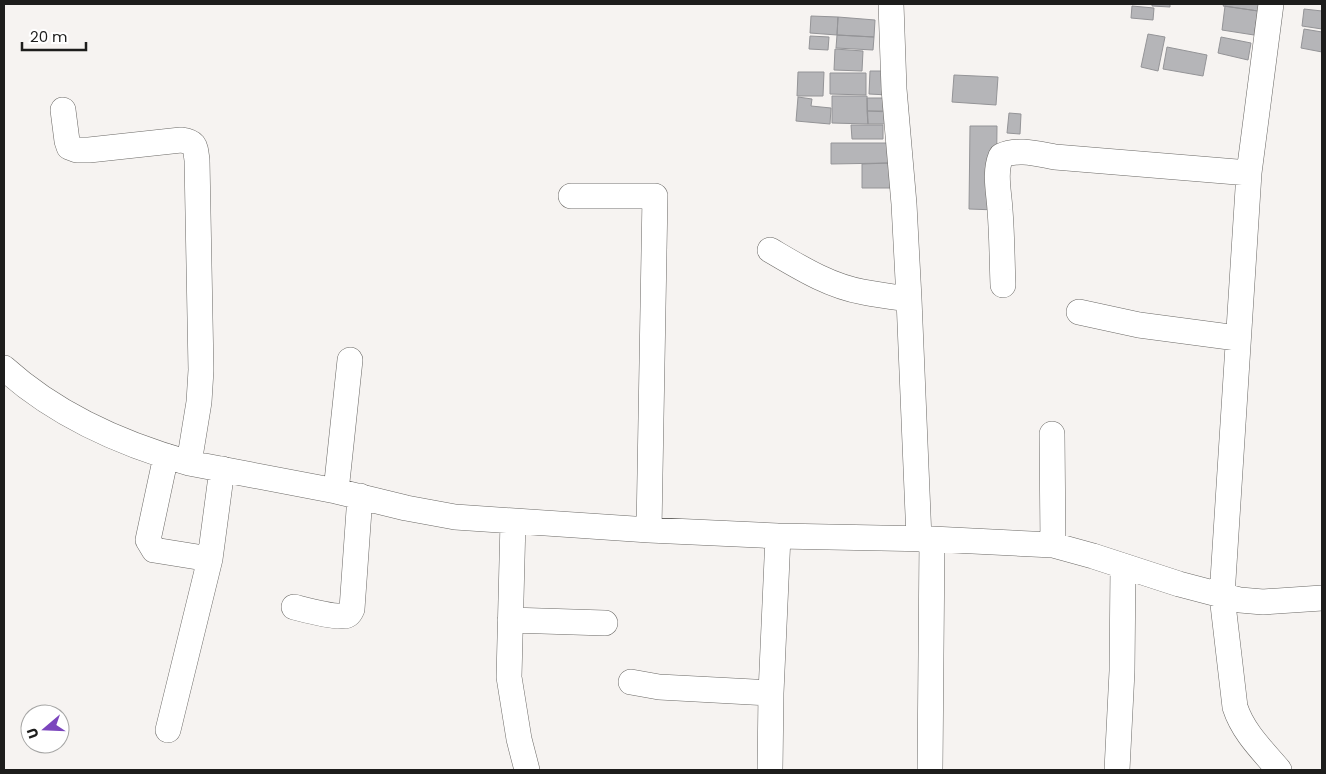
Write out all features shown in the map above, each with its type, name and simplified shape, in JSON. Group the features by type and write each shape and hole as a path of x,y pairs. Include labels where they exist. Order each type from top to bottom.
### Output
{"street":[{"path":"891,4 894,89 904,204 925,539 930,770"},
{"path":"1270,4 1249,173 1222,596 1238,719 1250,737 1279,770"},
{"path":"63,110 69,147 77,150 181,140 190,142 195,146 197,160 201,370 199,402 148,540 154,550 210,559"},
{"path":"1002,285 1000,209 997,177 998,162 1001,156 1008,153 1033,153 1055,157 1249,173"},
{"path":"571,196 655,196 649,530"},
{"path":"770,250 809,273 833,283 861,292 910,299"},
{"path":"1079,312 1139,325 1238,338"},
{"path":"336,491 350,360"},
{"path":"4,368 16,379 58,409 109,436 177,460 336,491 406,508 455,517 649,530 1053,545 1240,600 1263,602 1322,598"},
{"path":"1052,434 1053,545"},
{"path":"168,730 210,559 222,469"},
{"path":"294,607 337,616 350,614 352,609 360,496"},
{"path":"513,521 509,677 519,739 527,770"},
{"path":"770,770 771,693 778,536"},
{"path":"1117,770 1122,671 1123,567"},
{"path":"510,620 605,622"},
{"path":"631,682 659,687 771,693"}],"building":[{"path":"1152,4 1170,4 1170,7 1152,6"},
{"path":"1224,4 1259,4 1258,11 1223,6"},
{"path":"1132,6 1154,8 1153,20 1131,18"},
{"path":"1225,6 1258,11 1254,35 1222,30"},
{"path":"1304,9 1322,11 1322,29 1302,26"},
{"path":"811,16 838,17 837,35 810,33"},
{"path":"838,17 875,20 874,37 837,35"},
{"path":"1304,29 1322,32 1322,52 1301,48"},
{"path":"1148,34 1165,37 1158,71 1141,67"},
{"path":"837,35 874,37 873,50 836,48"},
{"path":"810,36 829,37 828,50 809,49"},
{"path":"1221,37 1251,43 1248,60 1218,53"},
{"path":"1167,47 1207,55 1203,76 1163,69"},
{"path":"835,49 863,51 862,71 834,70"},
{"path":"870,71 888,71 888,95 869,94"},
{"path":"798,72 824,72 823,96 797,96"},
{"path":"830,73 866,73 866,95 830,94"},
{"path":"954,75 998,77 996,105 952,102"},
{"path":"832,96 867,96 868,124 832,123"},
{"path":"798,97 812,99 811,106 831,108 830,124 796,121"},
{"path":"867,98 890,98 890,111 867,111"},
{"path":"867,111 890,112 890,124 868,124"},
{"path":"1009,113 1021,114 1020,134 1007,133"},
{"path":"851,125 883,125 883,139 852,139"},
{"path":"970,126 997,126 996,210 969,209"},
{"path":"831,143 889,143 889,163 831,164"},
{"path":"889,163 892,188 862,188 862,164"}]}
